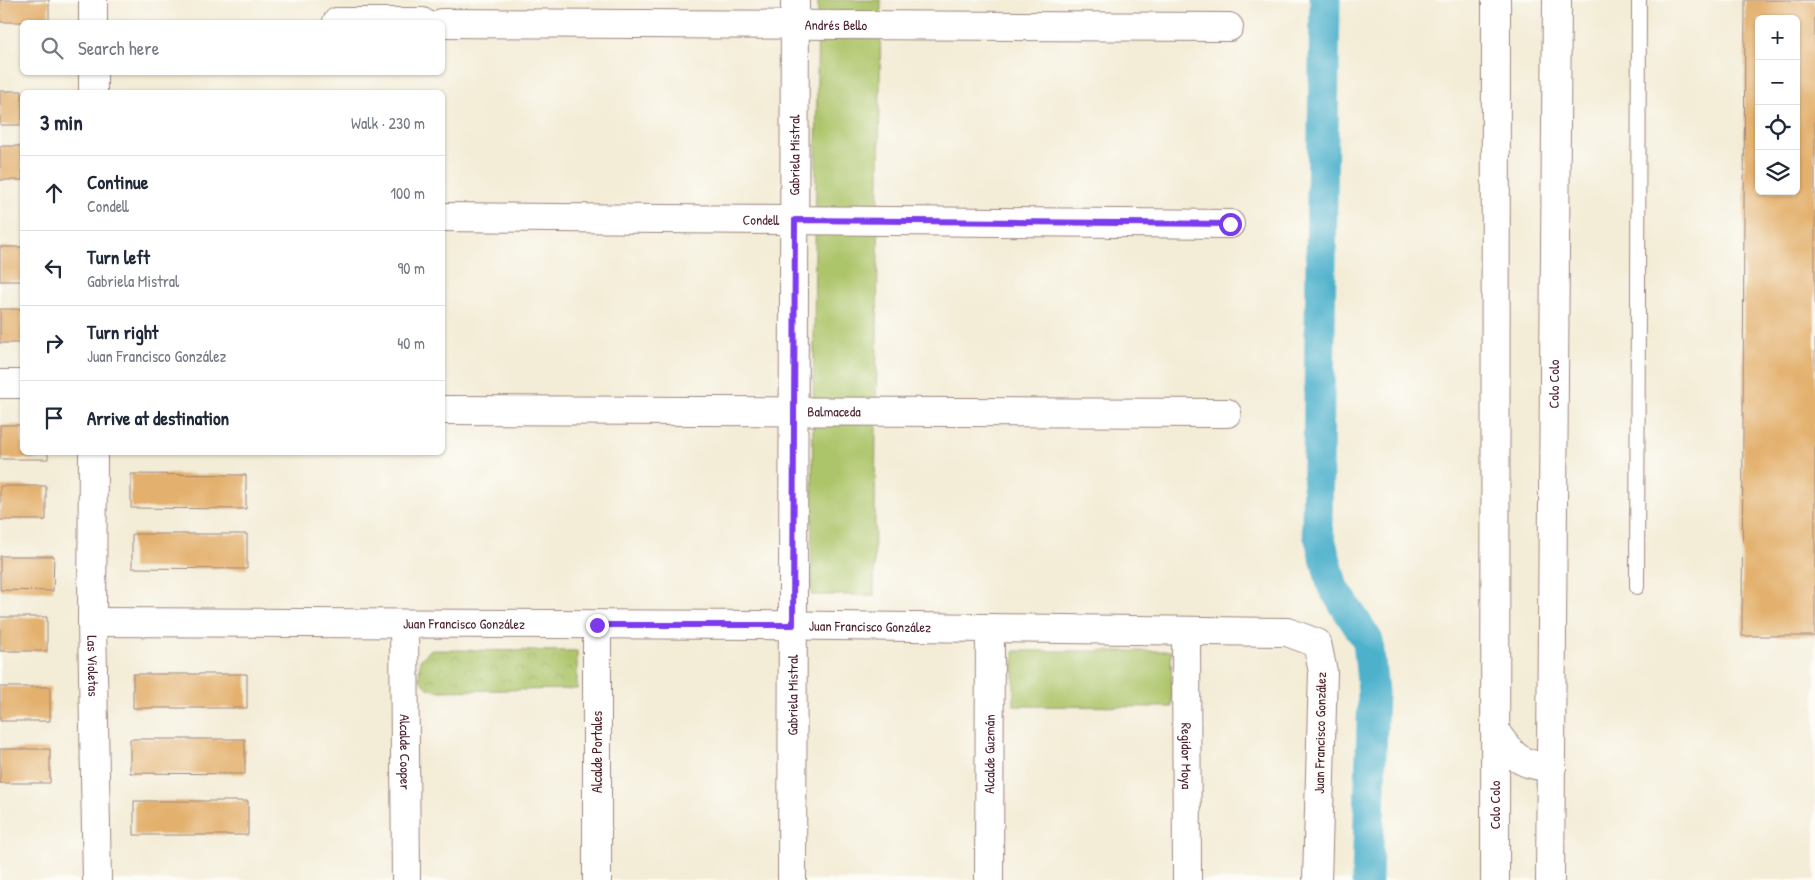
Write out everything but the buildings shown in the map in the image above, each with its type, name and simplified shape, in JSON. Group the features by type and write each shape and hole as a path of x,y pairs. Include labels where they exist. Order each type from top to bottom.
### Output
{"street":[{"path":"93,0 93,20"},
{"name":"Colo Colo","path":"1495,880 1496,0"},
{"name":"Colo Colo","path":"1550,880 1557,0"},
{"name":"Andrés Bello","path":"445,23 795,12 1229,28"},
{"name":"Gabriela Mistral","path":"792,880 795,12"},
{"path":"93,75 93,90"},
{"name":"Condell","path":"445,217 1230,224"},
{"path":"0,384 20,384"},
{"name":"Balmaceda","path":"445,410 1227,413"},
{"name":"Las Violetas","path":"92,455 92,622 97,880"},
{"name":"Juan Francisco González","path":"92,622 793,625 1287,632 1318,643 1323,672 1317,880"},
{"name":"Alcalde Cooper","path":"404,624 406,880"},
{"name":"Alcalde Portales","path":"597,625 597,880"},
{"name":"Alcalde Guzmán","path":"989,880 990,628"},
{"name":"Regidor Moya","path":"1186,631 1187,880"},
{"path":"1495,731 1518,760 1532,765 1552,766"}],"lane":[{"path":"1636,586 1639,0"}],"green space":[{"path":"818,0 881,0 874,595 811,595"},
{"path":"430,650 577,651 577,689 437,691 428,688 419,679 420,660"},
{"path":"1014,651 1171,651 1172,707 1014,706"}],"waterway":[{"path":"1325,0 1317,528 1333,587 1368,641 1373,692 1367,880"}],"route":[{"path":"597,625 793,625 795,220 1230,224"}]}
